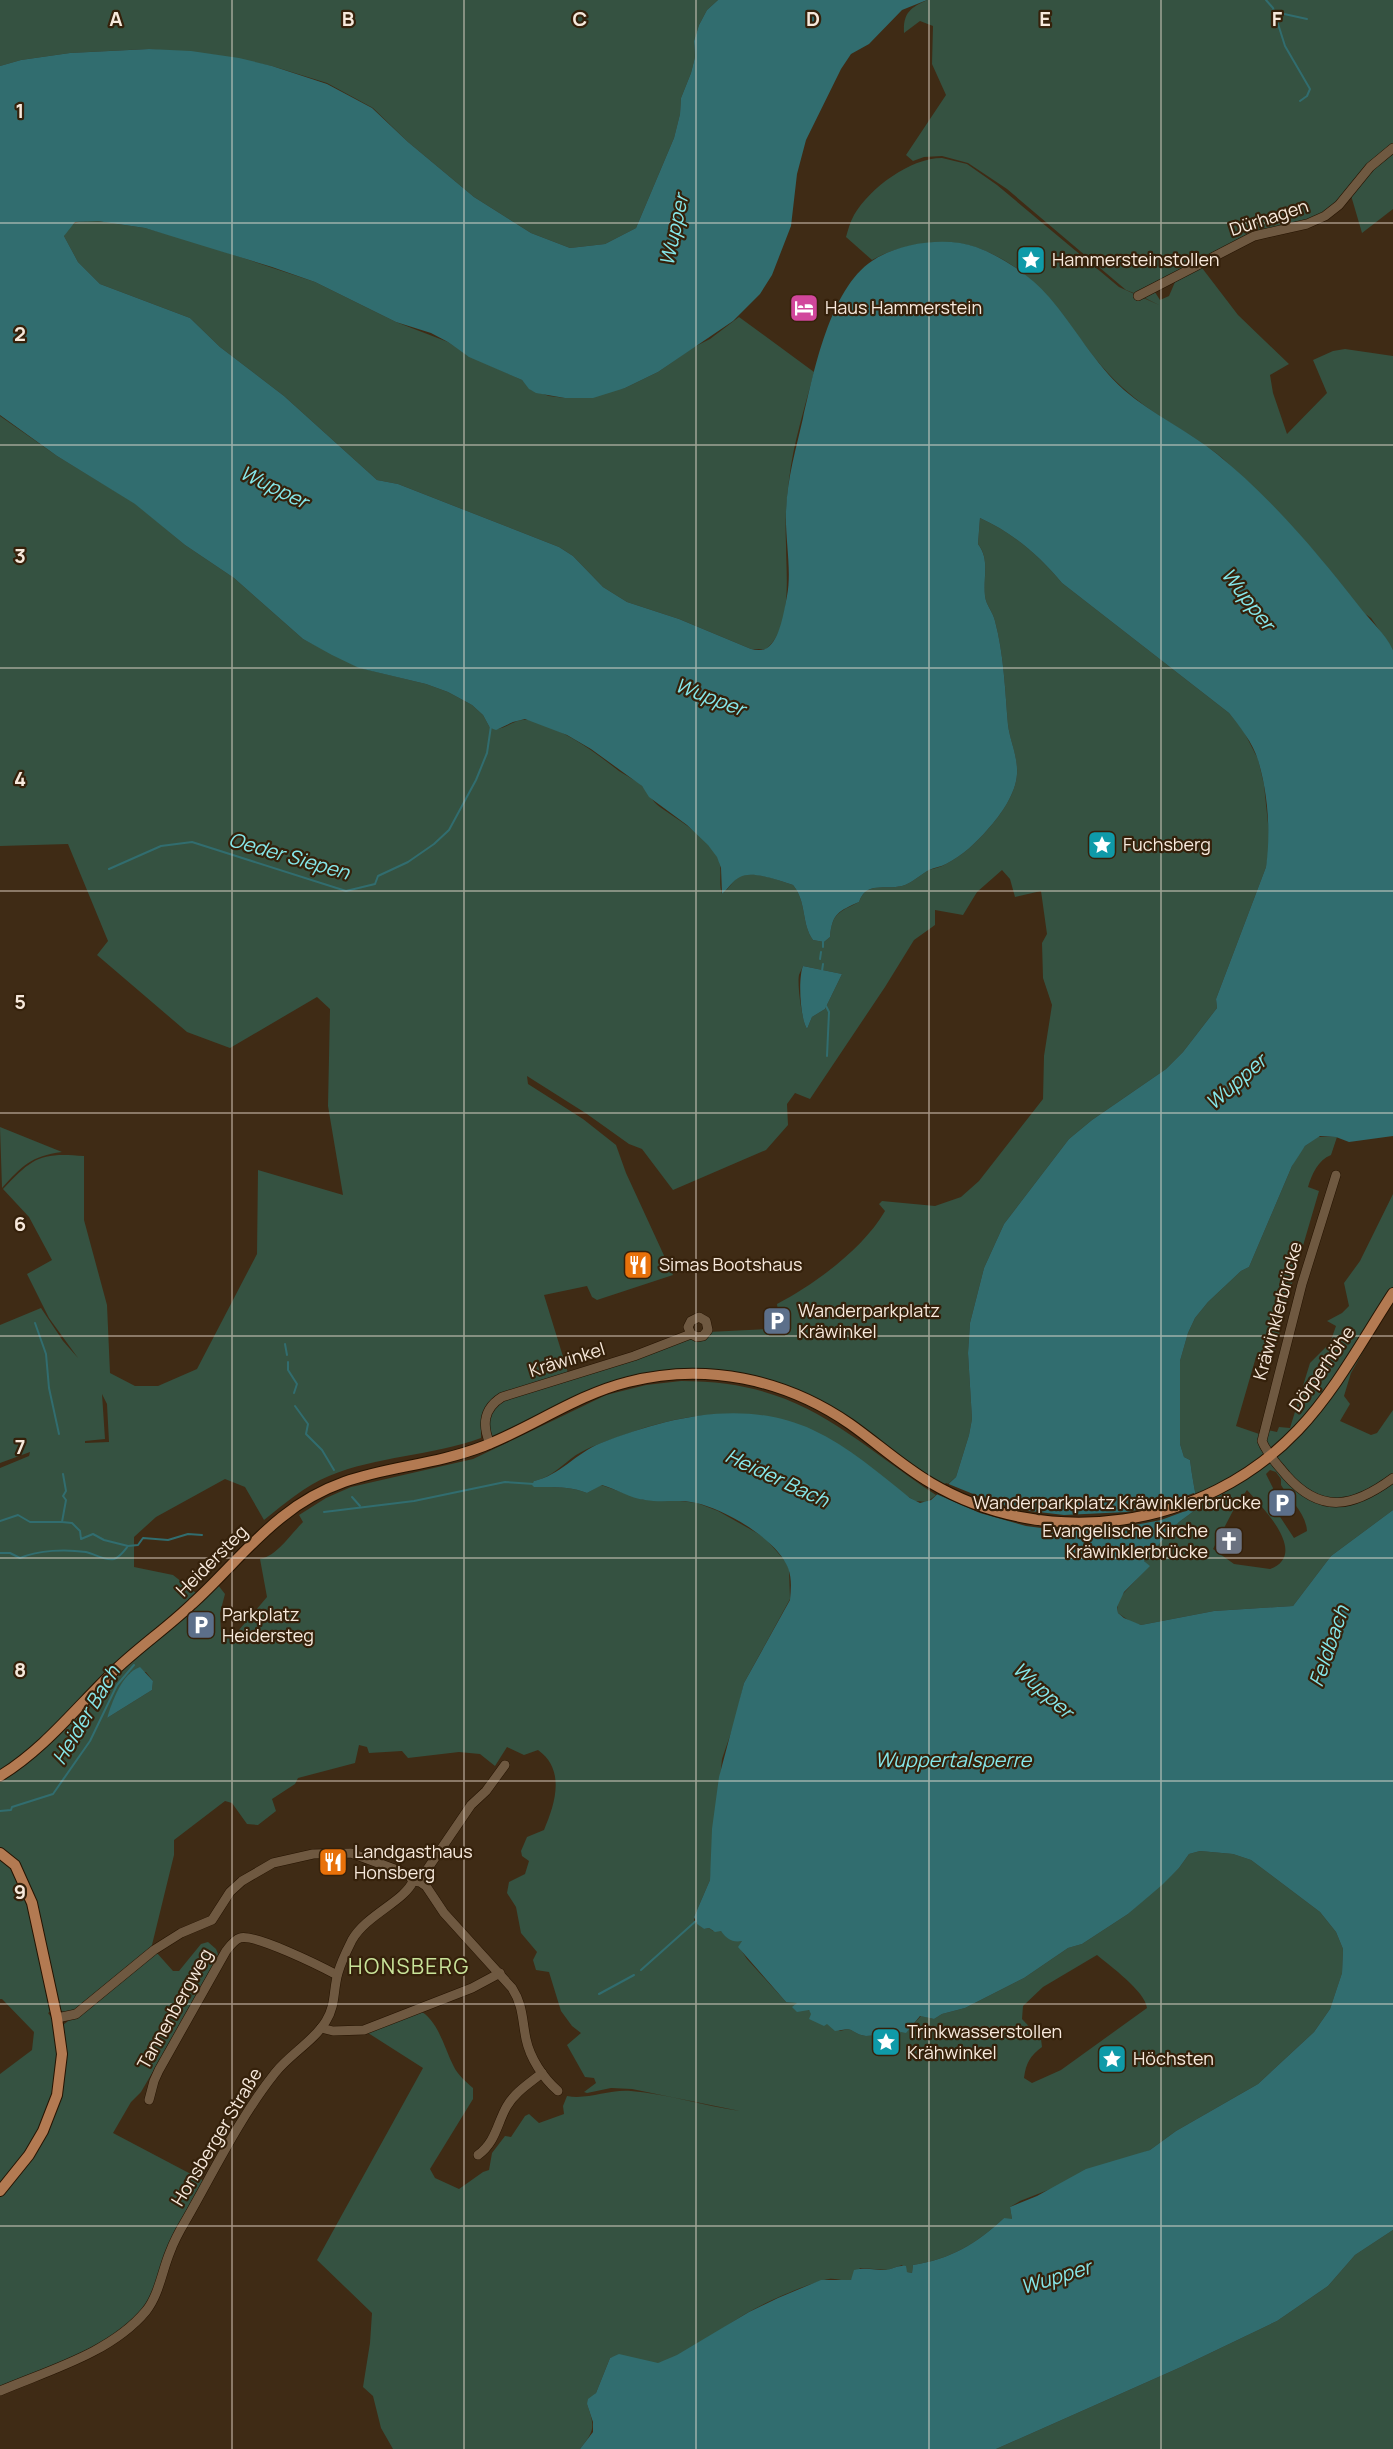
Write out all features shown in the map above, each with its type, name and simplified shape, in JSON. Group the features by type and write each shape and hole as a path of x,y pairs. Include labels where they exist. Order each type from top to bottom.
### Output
{"main road":[{"name":"Dörperhöhe","path":"918,1474 942,1489 985,1507 1025,1518 1059,1522 1096,1523 1121,1520 1163,1511 1196,1499 1239,1477 1270,1456 1298,1430 1317,1407 1393,1293"},
{"name":"Heidersteg","path":"0,1776 38,1749 118,1667 180,1616 267,1530 302,1502 347,1480 450,1457 490,1444 572,1402 617,1384 668,1375 710,1374 763,1383 816,1403 852,1425 918,1474"},
{"path":"0,1853 15,1865 32,1903 57,2018 62,2054 57,2095 44,2131 29,2155 0,2191"}],"street":[{"name":"Dürhagen","path":"1138,296 1254,236 1307,224 1325,216 1339,205 1370,167 1393,148"},
{"name":"Kräwinklerbrücke","path":"1270,1456 1262,1442 1263,1432 1302,1284 1336,1175"},
{"name":"Kräwinkel","path":"490,1444 484,1426 485,1420 493,1405 502,1397 634,1356 691,1334"},
{"path":"1270,1456 1302,1491 1312,1498 1325,1502 1339,1503 1357,1499 1370,1494 1393,1478"},
{"name":"Honsberger Straße","path":"0,2391 102,2346 147,2310 156,2294 170,2252 183,2225 232,2139 275,2073 321,2028 334,2003 337,1975 360,1928 406,1891 413,1881 420,1879 471,1805 486,1791 505,1765"},
{"path":"57,2018 76,2014 154,1950 181,1933 212,1920 230,1892 242,1881 273,1863 313,1854 351,1853 408,1874 413,1881 426,1886 444,1913 500,1973 520,2000 526,2041 542,2073 558,2091"},
{"name":"Tannenbergweg","path":"149,2100 159,2070 226,1951 236,1940 246,1937 263,1942 337,1975"},
{"path":"321,2028 333,2031 364,2030 472,1988 500,1973"},
{"path":"478,2155 496,2134 506,2107 513,2097 542,2073"}],"green space":[{"path":"0,0 718,0 707,10 699,25 694,41 695,57 681,98 674,138 636,228 605,244 570,248 531,233 474,197 408,142 373,108 327,83 272,66 215,55 148,49 70,53 21,60 0,66"},
{"path":"927,0 1393,0 1393,144 1325,215 1269,230 1139,295 1126,290 1007,189 968,163 942,156 924,157 913,161 906,155 946,95 932,64 933,26 920,21 904,33 906,16 916,6"},
{"path":"1393,149 1393,209 1362,233 1350,192"},
{"path":"942,158 967,164 997,185 1119,287 1159,305 1143,297 1153,289 1160,300 1169,296 1178,275 1199,264 1238,315 1289,364 1270,375 1273,393 1287,434 1327,393 1313,360 1333,351 1345,349 1393,356 1393,650 1371,618 1364,613 1295,530 1220,457 1145,406 1123,388 1104,369 1043,292 1025,275 1004,260 966,244 938,242 909,246 872,260 846,237 854,215 880,185 917,163"},
{"path":"97,221 145,228 192,241 315,282 396,322 448,342 467,355 522,380 531,390 549,396 565,398 625,388 658,372 694,347 710,339 739,317 814,372 791,466 786,512 786,600 781,628 775,639 766,649 751,649 679,619 627,602 603,587 573,556 559,547 398,484 377,480 284,396 220,347 190,318 100,284 78,262 64,236 73,224"},
{"path":"0,416 57,456 136,504 185,545 234,578 303,639 360,668 426,684 448,692 472,705 483,715 490,728 501,728 521,720 533,721 557,730 578,742 640,784 657,805 707,843 718,858 722,894 745,874 793,885 800,898 807,927 813,940 824,942 830,937 838,914 859,902 866,891 906,885 929,870 944,865 964,853 998,817 1014,789 1017,774 1016,761 1008,725 998,634 985,596 985,562 978,544 980,518 1025,546 1062,583 1229,713 1243,730 1258,759 1264,785 1270,843 1266,867 1216,999 1217,1008 1183,1052 1166,1069 1092,1120 1069,1139 1004,1224 984,1268 970,1323 968,1353 972,1419 969,1435 956,1477 942,1489 834,1413 808,1399 752,1380 722,1375 663,1375 605,1388 576,1400 490,1444 485,1424 491,1407 502,1397 634,1356 691,1334 699,1337 708,1332 770,1329 779,1318 777,1304 822,1276 864,1239 885,1211 879,1204 882,1201 935,1206 961,1197 979,1181 1043,1099 1044,1056 1052,1005 1043,978 1042,943 1047,934 1041,891 1015,897 1010,879 1002,870 977,892 963,915 935,910 935,925 914,940 810,1099 795,1093 787,1104 788,1125 766,1150 673,1190 642,1149 629,1144 527,1076 528,1084 583,1119 616,1145 626,1173 673,1275 597,1300 592,1297 587,1286 544,1295 569,1376 516,1391 499,1398 487,1409 481,1438 443,1449 347,1469 303,1490 264,1520 245,1487 225,1479 156,1517 134,1537 134,1567 173,1575 196,1593 120,1660 35,1747 0,1772 0,1468 29,1456 30,1452 0,1463 0,1325 41,1308 63,1341 78,1358 49,1318 27,1274 52,1260 29,1217 3,1189 22,1170 38,1159 57,1155 84,1156 84,1220 107,1305 110,1373 135,1386 158,1386 197,1369 257,1254 258,1170 343,1195 328,1106 330,1009 317,997 230,1048 187,1032 97,955 108,941 68,844 0,846","holes":["803,966 842,974 825,1009 812,1017 807,1029 799,986 799,975","102,1394 107,1404 109,1442 85,1443 85,1441 105,1439"]},
{"path":"0,1127 62,1152 42,1156 28,1163 2,1188"},
{"path":"1318,1137 1337,1137 1331,1155 1319,1164 1308,1187 1319,1191 1275,1351 1269,1349 1256,1357 1236,1426 1265,1436 1267,1430 1277,1432 1279,1427 1290,1428 1310,1363 1330,1343 1336,1326 1327,1321 1342,1313 1349,1306 1344,1283 1360,1261 1393,1194 1393,1299 1351,1373 1344,1396 1350,1404 1340,1421 1371,1435 1377,1433 1393,1410 1393,1510 1331,1556 1293,1606 1214,1611 1141,1625 1131,1622 1118,1613 1117,1604 1121,1596 1149,1566 1144,1561 1179,1522 1198,1508 1190,1460 1184,1457 1180,1444 1180,1361 1188,1333 1195,1318 1208,1302 1241,1271 1249,1267 1295,1159 1305,1146","holes":["1270,1470 1276,1472 1281,1479 1281,1485 1304,1518 1307,1531 1294,1538 1269,1500 1273,1488 1266,1474","1247,1490 1271,1518 1284,1542 1285,1553 1281,1562 1270,1569 1234,1564 1213,1549 1235,1507"]},
{"path":"681,1381 723,1383 759,1390 790,1401 847,1432 936,1495 927,1502 915,1501 849,1452 821,1436 794,1424 765,1417 736,1414 678,1419 648,1427 586,1450 552,1474 534,1481 534,1487 568,1488 587,1493 601,1485 644,1500 697,1503 718,1511 764,1537 786,1562 789,1570 790,1599 744,1683 735,1721 722,1759 710,1880 694,1921 704,1929 721,1931 742,1941 741,1950 747,1959 786,2002 795,2001 840,2031 848,2029 866,2036 895,2031 906,2032 921,2016 934,2019 942,2014 965,2008 1024,1978 1068,1948 1082,1944 1128,1914 1179,1868 1189,1854 1200,1851 1233,1854 1251,1860 1320,1912 1336,1932 1343,1949 1342,1973 1330,2009 1314,2032 1258,2084 1176,2131 1150,2150 1020,2201 1010,2207 1012,2219 1009,2221 1004,2218 962,2249 939,2259 913,2265 912,2273 907,2272 902,2265 888,2270 860,2268 851,2280 820,2281 776,2298 747,2313 679,2356 659,2363 647,2363 622,2357 610,2358 596,2393 587,2404 592,2428 589,2437 580,2449 393,2449 381,2428 373,2396 363,2387 372,2313 317,2260 423,2068 365,2031 419,2010 432,2021 456,2070 473,2088 473,2099 430,2169 435,2178 459,2189 489,2170 492,2153 505,2136 511,2137 525,2116 529,2114 539,2123 564,2114 563,2106 567,2096 583,2097 631,2091 740,2111 632,2089 611,2088 584,2092 596,2083 594,2078 585,2077 567,2045 581,2033 572,2026 561,2011 549,1972 536,1970 533,1960 537,1952 521,1933 516,1907 507,1893 509,1882 525,1874 529,1861 522,1856 521,1851 527,1837 544,1830 552,1809 556,1788 555,1777 547,1758 538,1750 524,1755 507,1747 495,1766 480,1754 459,1752 408,1758 402,1751 369,1753 367,1747 359,1745 355,1763 298,1778 295,1784 272,1799 276,1811 258,1825 247,1824 232,1803 225,1801 174,1840 174,1855 151,1949 69,2014 56,2006 23,1880 51,2011 48,2013 52,2018 58,2045 59,2072 56,2090 41,2126 0,2189 0,2074 32,2050 34,2032 0,1999 0,1782 41,1752 124,1664 218,1585 225,1594 220,1613 221,1632 231,1639 267,1597 260,1559 278,1549 303,1522 299,1515 326,1498 351,1487 473,1459 606,1395 646,1385","holes":["146,1672 153,1681 152,1690 107,1718 118,1691 130,1673","1097,1955 1134,1987 1145,2001 1147,2008 1061,2070 1032,2083 1024,2078 1026,2068 1029,2060 1042,2047 1041,2039 1022,2019 1023,2006 1043,1987"]},
{"path":"208,1942 218,1954 213,1968 141,2092 131,2102 113,2133 206,2182 145,2308 117,2334 73,2358 0,2389 0,2192 53,2109 63,2025 156,1952 173,1971 179,1971 201,1944"},
{"path":"1393,2230 1393,2449 996,2449 1181,2367 1277,2321 1328,2286 1355,2255"}],"water":[{"name":"Wuppertalsperre","path":"718,0 927,0 902,10 869,44 851,54 841,69 806,140 797,174 791,226 772,275 760,294 733,321 658,372 625,388 593,398 565,398 536,393 529,389 522,380 469,357 431,333 396,322 315,282 145,228 97,221 75,222 64,236 78,262 100,284 190,318 220,347 284,396 377,480 398,484 559,547 573,556 603,587 627,602 759,650 765,649 775,639 783,617 789,566 786,512 790,476 819,355 826,332 845,291 857,274 872,261 895,250 937,242 976,247 1016,268 1042,289 1094,357 1124,390 1146,407 1206,445 1256,488 1310,546 1382,633 1393,650 1393,1136 1349,1142 1336,1137 1320,1136 1305,1146 1292,1166 1249,1267 1241,1271 1208,1302 1195,1318 1180,1361 1180,1444 1184,1457 1190,1460 1198,1508 1179,1522 1144,1561 1150,1566 1124,1592 1117,1607 1118,1613 1124,1618 1141,1625 1214,1611 1293,1606 1331,1556 1393,1510 1393,2230 1355,2255 1328,2286 1277,2321 1181,2367 996,2449 580,2449 593,2432 588,2399 596,2393 610,2358 619,2354 658,2363 677,2355 749,2312 778,2298 821,2280 851,2280 854,2270 886,2270 906,2266 907,2272 912,2273 913,2265 939,2259 962,2249 1004,2218 1012,2219 1010,2207 1037,2196 1086,2169 1150,2150 1176,2131 1258,2084 1314,2032 1330,2009 1342,1973 1343,1949 1336,1932 1320,1912 1251,1860 1233,1854 1200,1851 1189,1854 1162,1885 1128,1914 1082,1944 1068,1948 1024,1978 965,2008 942,2014 934,2019 920,2016 906,2033 895,2032 871,2036 860,2035 848,2029 835,2031 827,2024 824,2026 809,2019 811,2014 809,2010 797,2012 792,2007 797,2003 786,2002 738,1947 742,1941 730,1939 721,1931 704,1929 697,1924 694,1917 710,1880 712,1829 719,1777 744,1683 790,1600 791,1580 788,1568 773,1546 761,1536 735,1519 708,1506 690,1502 639,1499 602,1485 587,1493 568,1488 534,1487 532,1485 534,1481 552,1474 601,1443 679,1419 733,1413 787,1420 813,1430 851,1452 910,1498 920,1503 931,1500 956,1477 972,1419 968,1353 970,1323 984,1268 1004,1224 1069,1139 1092,1120 1166,1069 1183,1052 1217,1008 1216,999 1266,867 1268,827 1266,799 1253,747 1229,713 1062,583 1025,546 980,518 978,544 985,562 985,596 998,634 1008,725 1016,761 1017,774 1014,789 998,817 964,853 944,865 929,870 906,885 866,891 859,902 838,914 830,937 824,942 813,940 807,927 800,898 793,885 766,877 745,875 735,880 722,894 721,868 717,857 708,845 687,825 649,797 642,786 591,749 567,735 525,719 496,730 490,728 483,715 472,705 448,692 426,684 359,668 303,639 234,578 185,545 135,504 57,456 0,415 0,66 21,60 70,53 149,49 191,51 239,58 272,66 327,84 372,108 408,142 474,197 531,233 570,248 605,244 636,228 674,138 681,98 695,57 694,41 699,25 707,10"},
{"path":"803,966 842,974 825,1009 812,1017 807,1029 800,998"},
{"path":"140,1667 153,1681 152,1690 107,1718 123,1682 128,1675"}],"pier":[{"path":"946,1483 993,1502 1022,1510 1064,1515 1127,1512 1160,1505 1194,1493 1199,1506 1161,1520 1135,1525 1097,1530 1049,1529 1026,1526 980,1513 934,1493"}],"waterway":[{"path":"1266,0 1273,8 1285,46 1310,89 1307,96 1300,101"},
{"path":"1275,12 1307,19"},
{"name":"Oeder Siepen","path":"109,869 161,846 192,842 346,891 375,884 378,876 408,862 434,844 449,830 476,780 487,753 491,726"},
{"path":"823,938 823,947"},
{"path":"820,959 821,952"},
{"path":"822,971 823,964"},
{"path":"826,1006 829,1012 827,1056"},
{"path":"35,1323 46,1354 49,1388 59,1434"},
{"path":"285,1344 287,1355"},
{"path":"288,1362 288,1370 297,1384 294,1393"},
{"path":"295,1406 308,1424 306,1434 322,1450 334,1470"},
{"path":"63,1474 66,1491 63,1496 66,1500 62,1522 72,1523 80,1531 81,1539 93,1534 104,1540 128,1546"},
{"name":"Heider Bach","path":"324,1512 414,1501 505,1482 534,1484"},
{"path":"352,1497 360,1506"},
{"path":"0,1521 18,1515 30,1522 62,1522"},
{"path":"0,1553 10,1553 20,1558 44,1552 70,1551 86,1552 114,1559 128,1546 138,1545 143,1538 168,1540 188,1534 202,1535"},
{"name":"Heider Bach","path":"0,1811 11,1810 12,1807 53,1794 90,1741 117,1685 134,1665"},
{"path":"641,1970 697,1920"},
{"path":"599,1994 634,1975"}],"place":[{"name":"Hammersteinstollen","path":"1031,260"},
{"name":"Haus Hammerstein","path":"804,308"},
{"name":"Fuchsberg","path":"1102,845"},
{"name":"Simas Bootshaus","path":"638,1265"},
{"name":"Wanderparkplatz Kräwinkel","path":"777,1321"},
{"name":"Wanderparkplatz Kräwinklerbrücke","path":"1282,1503"},
{"name":"Evangelische Kirche Kräwinklerbrücke","path":"1229,1541"},
{"name":"Parkplatz Heidersteg","path":"201,1625"},
{"name":"Landgasthaus Honsberg","path":"333,1862"},
{"name":"Trinkwasserstollen Krähwinkel","path":"886,2042"},
{"name":"Höchsten","path":"1112,2059"}],"district":[{"name":"HONSBERG","path":"409,1967"}],"water label":[{"name":"Wupper","path":"674,230"},
{"name":"Wupper","path":"274,487"},
{"name":"Wupper","path":"1248,599"},
{"name":"Wupper","path":"710,697"},
{"name":"Wupper","path":"1236,1082"},
{"name":"Feldbach","path":"1329,1646"},
{"name":"Wupper","path":"1043,1690"},
{"name":"Wupper","path":"1056,2277"}]}
